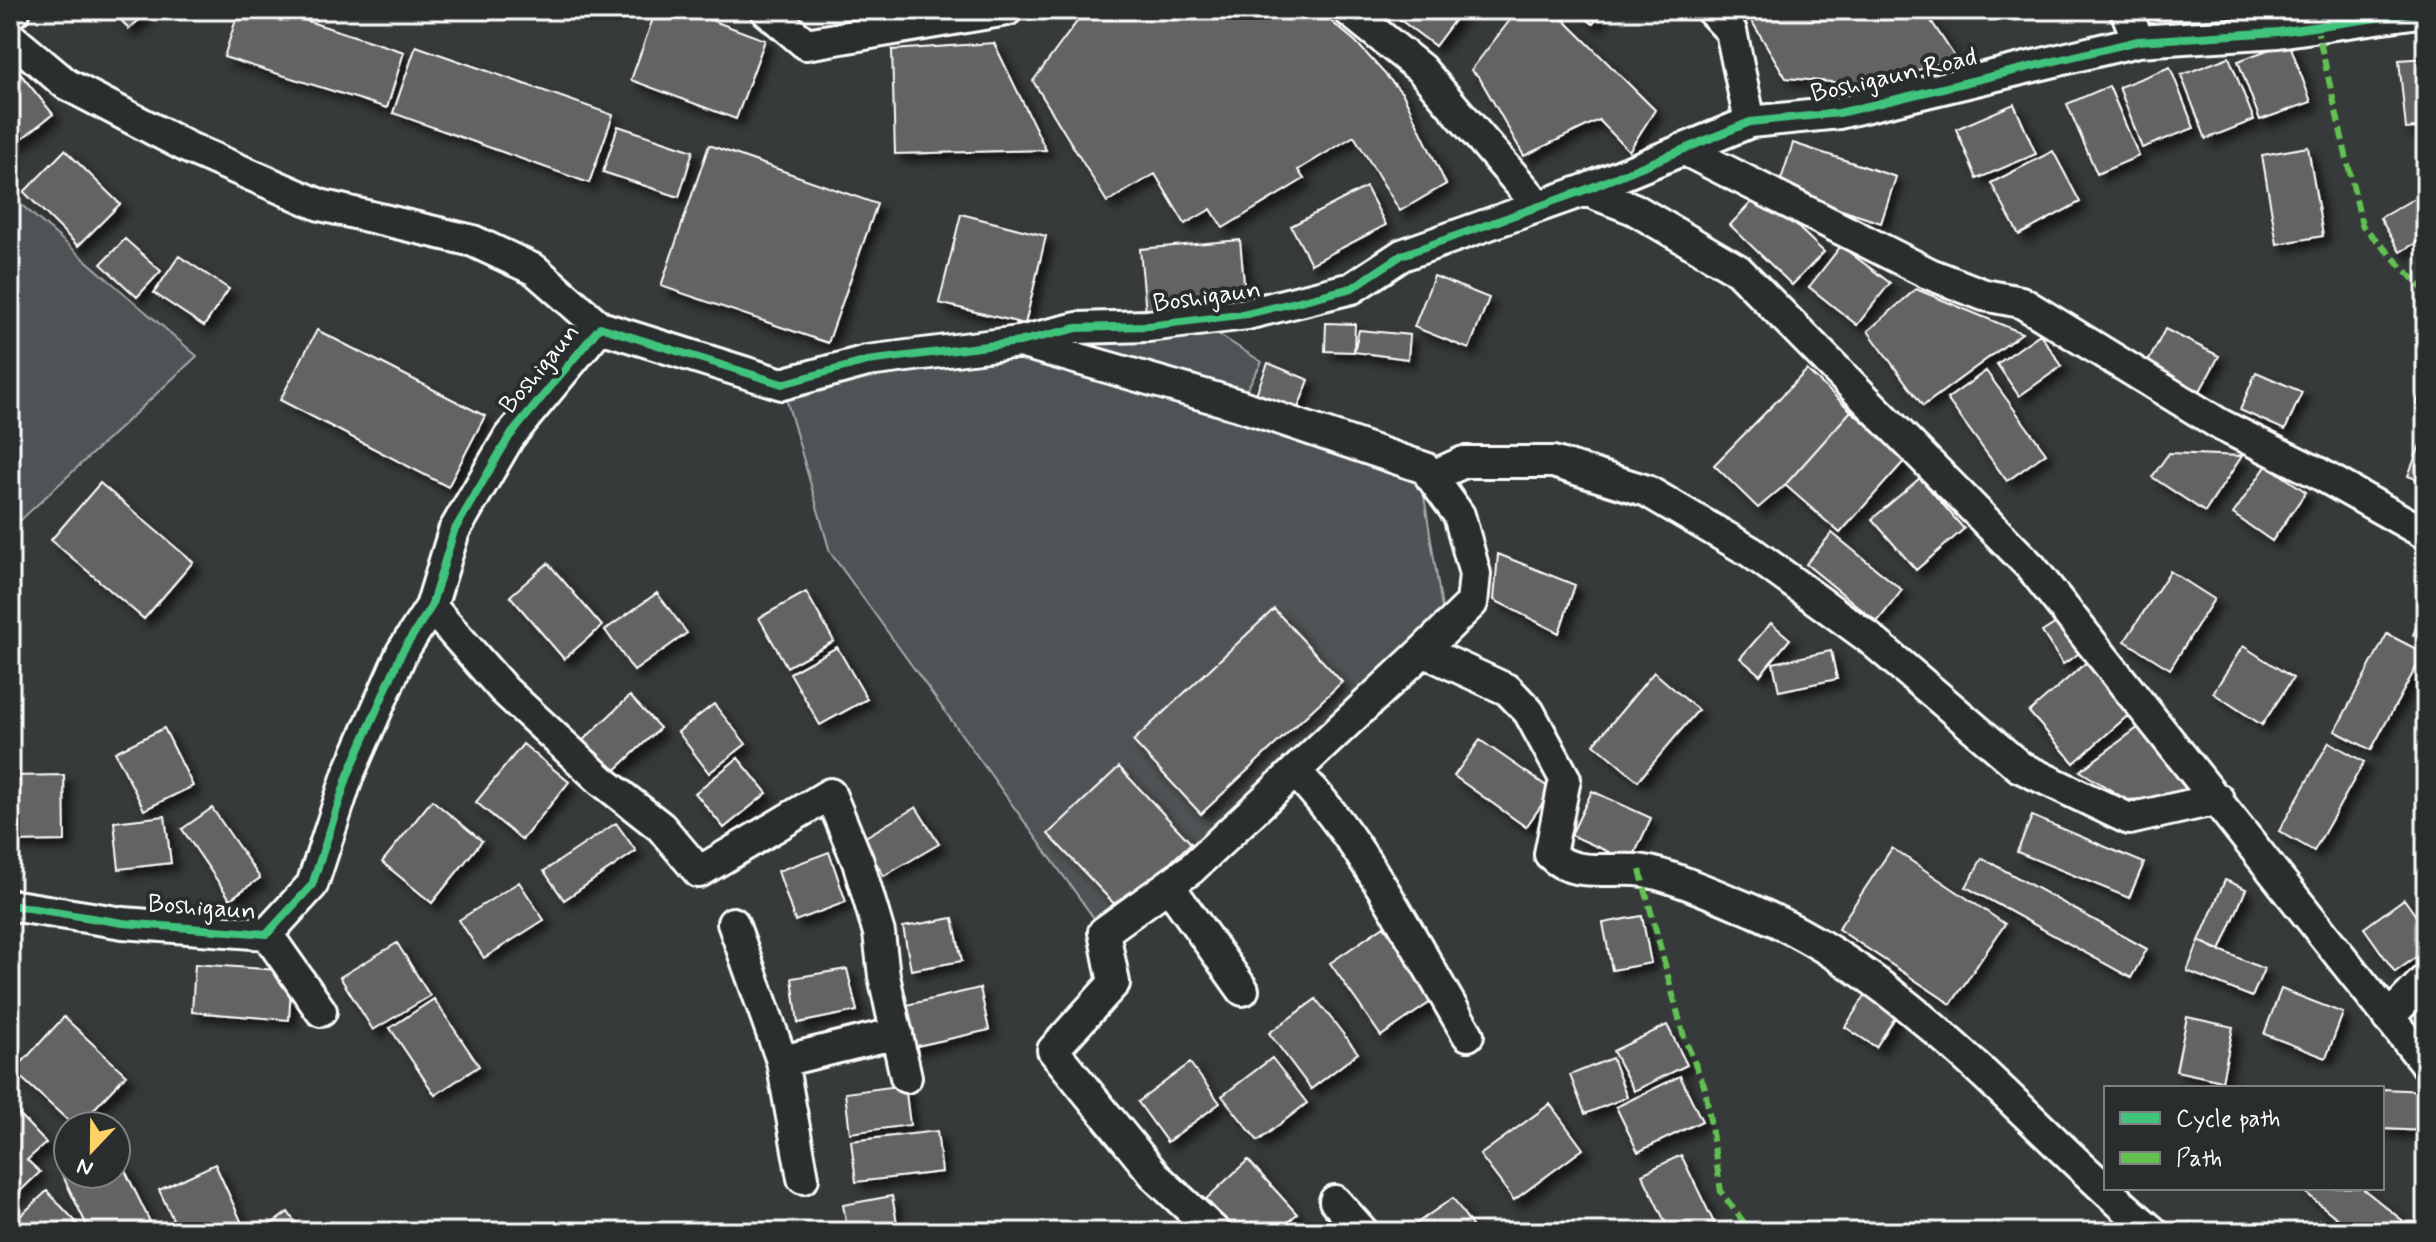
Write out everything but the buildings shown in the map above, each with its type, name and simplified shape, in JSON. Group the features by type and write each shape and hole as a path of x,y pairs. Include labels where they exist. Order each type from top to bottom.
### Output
{"street":[{"path":"10,14 15,10"},
{"path":"766,10 806,44 1007,10"},
{"path":"1348,10 1421,69 1538,205"},
{"path":"1711,10 1731,31 1750,122"},
{"path":"2126,10 2138,41"},
{"name":"Boshigaun Road","path":"1352,288 1402,255 1585,190 1750,122 1839,113 2138,41 2278,32 2426,11"},
{"path":"10,37 66,84 189,148 320,205 473,241 535,270 600,327"},
{"path":"1683,149 1930,274 1984,295 2021,302 2221,425 2316,472 2426,534"},
{"path":"1585,190 1634,209 1738,270 2032,568 2426,1064"},
{"name":"Boshigaun","path":"10,905 123,923 267,934 312,885 348,775 402,652 431,607 454,531 509,437 600,327 782,384 867,361 1019,342 1077,328 1148,326 1247,314 1352,288"},
{"path":"1019,342 1239,405 1425,468 1459,515 1475,574 1472,603 1423,651 1191,869 1104,932 1114,983 1053,1050 1157,1178 1215,1232"},
{"path":"1431,477 1464,462 1553,462 1647,491 1751,552 1868,637 2020,767 2129,819 2218,799"},
{"path":"431,607 504,690 601,780 661,827 699,872 830,794 858,862 879,933 906,1077"},
{"path":"1423,651 1508,690 1529,712 1565,779 1550,854 1559,863 1581,869 1640,870 1713,895 1760,914 1872,979 1938,1034 2104,1187"},
{"path":"1295,771 1322,799 1362,859 1468,1035"},
{"path":"1169,886 1243,990"},
{"path":"733,923 782,1061 803,1178"},
{"path":"267,934 321,1011"},
{"path":"2388,1018 2426,979"},
{"path":"782,1061 897,1033"},
{"path":"2107,1190 2153,1232"},
{"path":"1335,1201 1363,1232"}],"shaded area":[{"path":"10,195 197,356 10,530"},
{"path":"1188,315 1262,362 1241,400 1420,471 1445,627 1104,932 830,552 782,384"}],"marked path":[{"path":"2316,24 2362,225 2426,292"},
{"path":"1640,870 1684,1037 1705,1088 1721,1192 1751,1232"}],"cycle path":[{"path":"10,905 123,923 267,934 312,885 348,775 402,652 431,607 454,531 509,437 600,327 782,384 867,361 1019,342 1077,328 1148,326 1247,314 1352,288 1402,255 1585,190 1750,122 1839,113 2138,41 2278,32 2426,11"}]}
